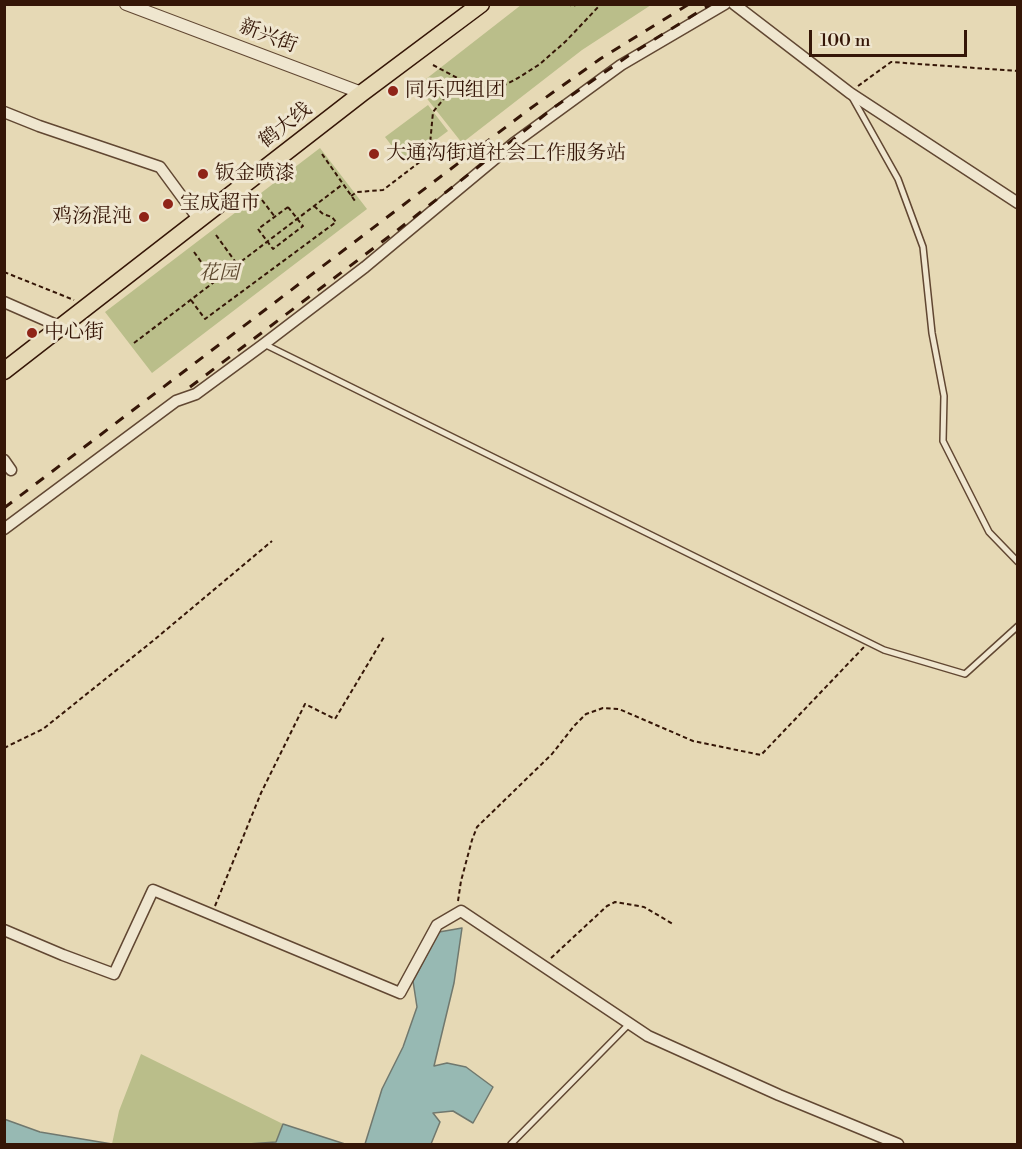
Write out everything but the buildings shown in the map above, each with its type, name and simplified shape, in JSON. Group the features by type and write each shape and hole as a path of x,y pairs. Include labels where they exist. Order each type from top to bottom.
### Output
{"highway":[{"name":"鹤大线","path":"4,371 472,7"}],"street":[{"name":"新兴街","path":"126,4 362,93"},
{"path":"4,529 176,401 196,394 264,344 364,267 514,143 621,65 724,4"},
{"path":"734,4 850,93 1017,203"},
{"path":"4,112 160,167 199,220"},
{"path":"4,302 62,327"},
{"path":"4,460 12,470"},
{"path":"4,930 114,974 153,890 400,993 437,926 461,911 648,1036 769,1091 898,1144"}],"lane":[{"path":"850,93 898,179 922,247 932,333 944,396 943,441 989,532 1017,562"},
{"path":"264,344 884,650 965,674 1017,626"},
{"path":"511,1144 629,1024"}],"path":[{"path":"567,4 573,6 578,4"},
{"path":"433,65 463,81 481,87 499,88 540,64 566,41 601,4"},
{"path":"850,93 891,62 1017,71"},
{"path":"351,195 357,192 383,190 429,155 433,112 452,89 463,81"},
{"path":"322,154 355,201"},
{"path":"134,343 343,184"},
{"path":"262,200 275,216"},
{"path":"191,300 205,319 336,222 314,206"},
{"path":"288,207 303,226 273,249 258,229 275,216 288,207"},
{"path":"216,235 237,265"},
{"path":"194,252 215,281"},
{"path":"4,272 88,306"},
{"path":"4,748 43,729 272,541"},
{"path":"212,915 261,793 305,704 335,719 384,637"},
{"path":"457,914 461,881 477,827 552,754 586,714 603,708 619,709 693,741 761,754 868,642"},
{"path":"542,967 607,906 615,902 644,908 673,924"}],"green space":[{"path":"521,5 651,5 582,50 462,143 417,86"},
{"path":"428,105 448,131 405,163 385,137"},
{"name":"花园","path":"320,148 367,209 152,373 105,312"},
{"path":"141,1054 283,1124 276,1142 112,1144 119,1111"}],"water":[{"path":"462,928 454,983 434,1066 447,1063 466,1067 493,1087 473,1123 453,1111 433,1113 440,1122 431,1144 365,1144 382,1089 403,1047 417,1007 413,981 439,932"},
{"path":"4,1119 40,1132 112,1144 5,1144"},
{"path":"283,1124 345,1144 248,1144 276,1142"}],"railway":[{"path":"4,508 531,108 600,59 689,4"},
{"path":"190,387 395,232 556,106 628,56 711,4"}],"place":[{"name":"同乐四组团","path":"393,91"},
{"name":"大通沟街道社会工作服务站","path":"374,154"},
{"name":"钣金喷漆","path":"203,174"},
{"name":"宝成超市","path":"168,204"},
{"name":"鸡汤混沌","path":"144,217"},
{"name":"中心街","path":"32,333"}]}
